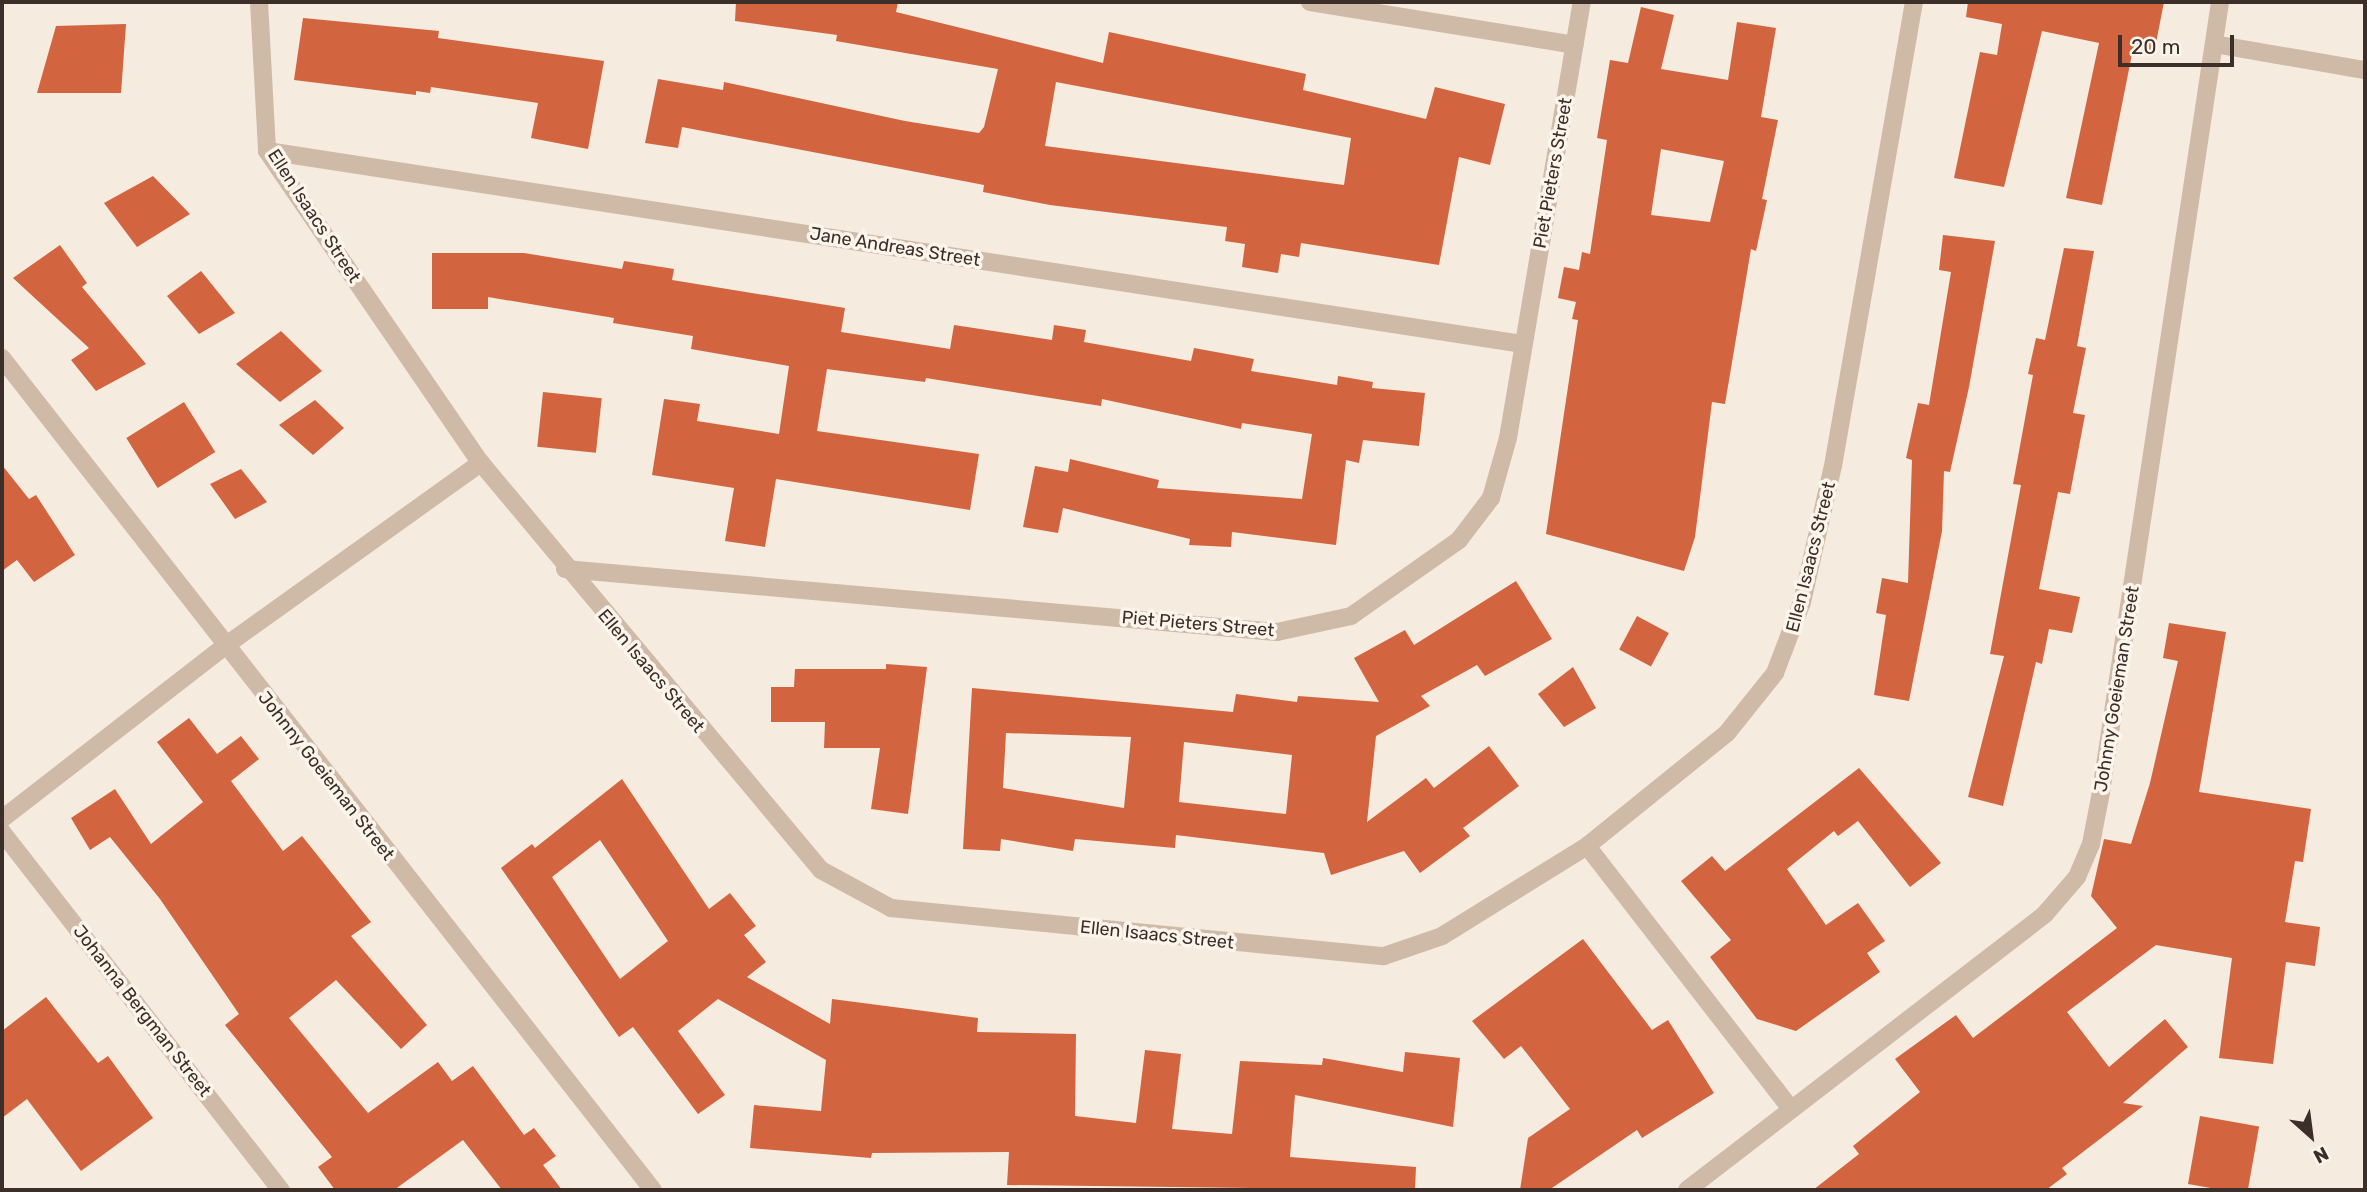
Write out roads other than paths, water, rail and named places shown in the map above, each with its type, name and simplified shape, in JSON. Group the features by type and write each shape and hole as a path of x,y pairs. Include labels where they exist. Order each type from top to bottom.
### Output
{"street":[{"name":"Ellen Isaacs Street","path":"259,2 267,151 481,463 565,569 799,848 838,884 891,908 1384,956 1442,936 1587,846 1727,733 1768,685 1790,643 1833,466 1914,2"},
{"path":"1310,2 1575,46"},
{"name":"Piet Pieters Street","path":"565,569 1277,632 1351,617 1385,597 1479,521 1491,498 1508,438 1582,2"},
{"name":"Johnny Goeieman Street","path":"1687,1190 1789,1106 2045,914 2077,877 2091,844 2220,2"},
{"path":"2214,44 2365,70"},
{"name":"Jane Andreas Street","path":"267,151 1523,344"},
{"name":"Johnny Goeieman Street","path":"2,359 653,1190"},
{"path":"2,819 225,646 481,463"},
{"name":"Johanna Bergman Street","path":"2,832 281,1190"},
{"path":"1587,846 1789,1106"}]}
